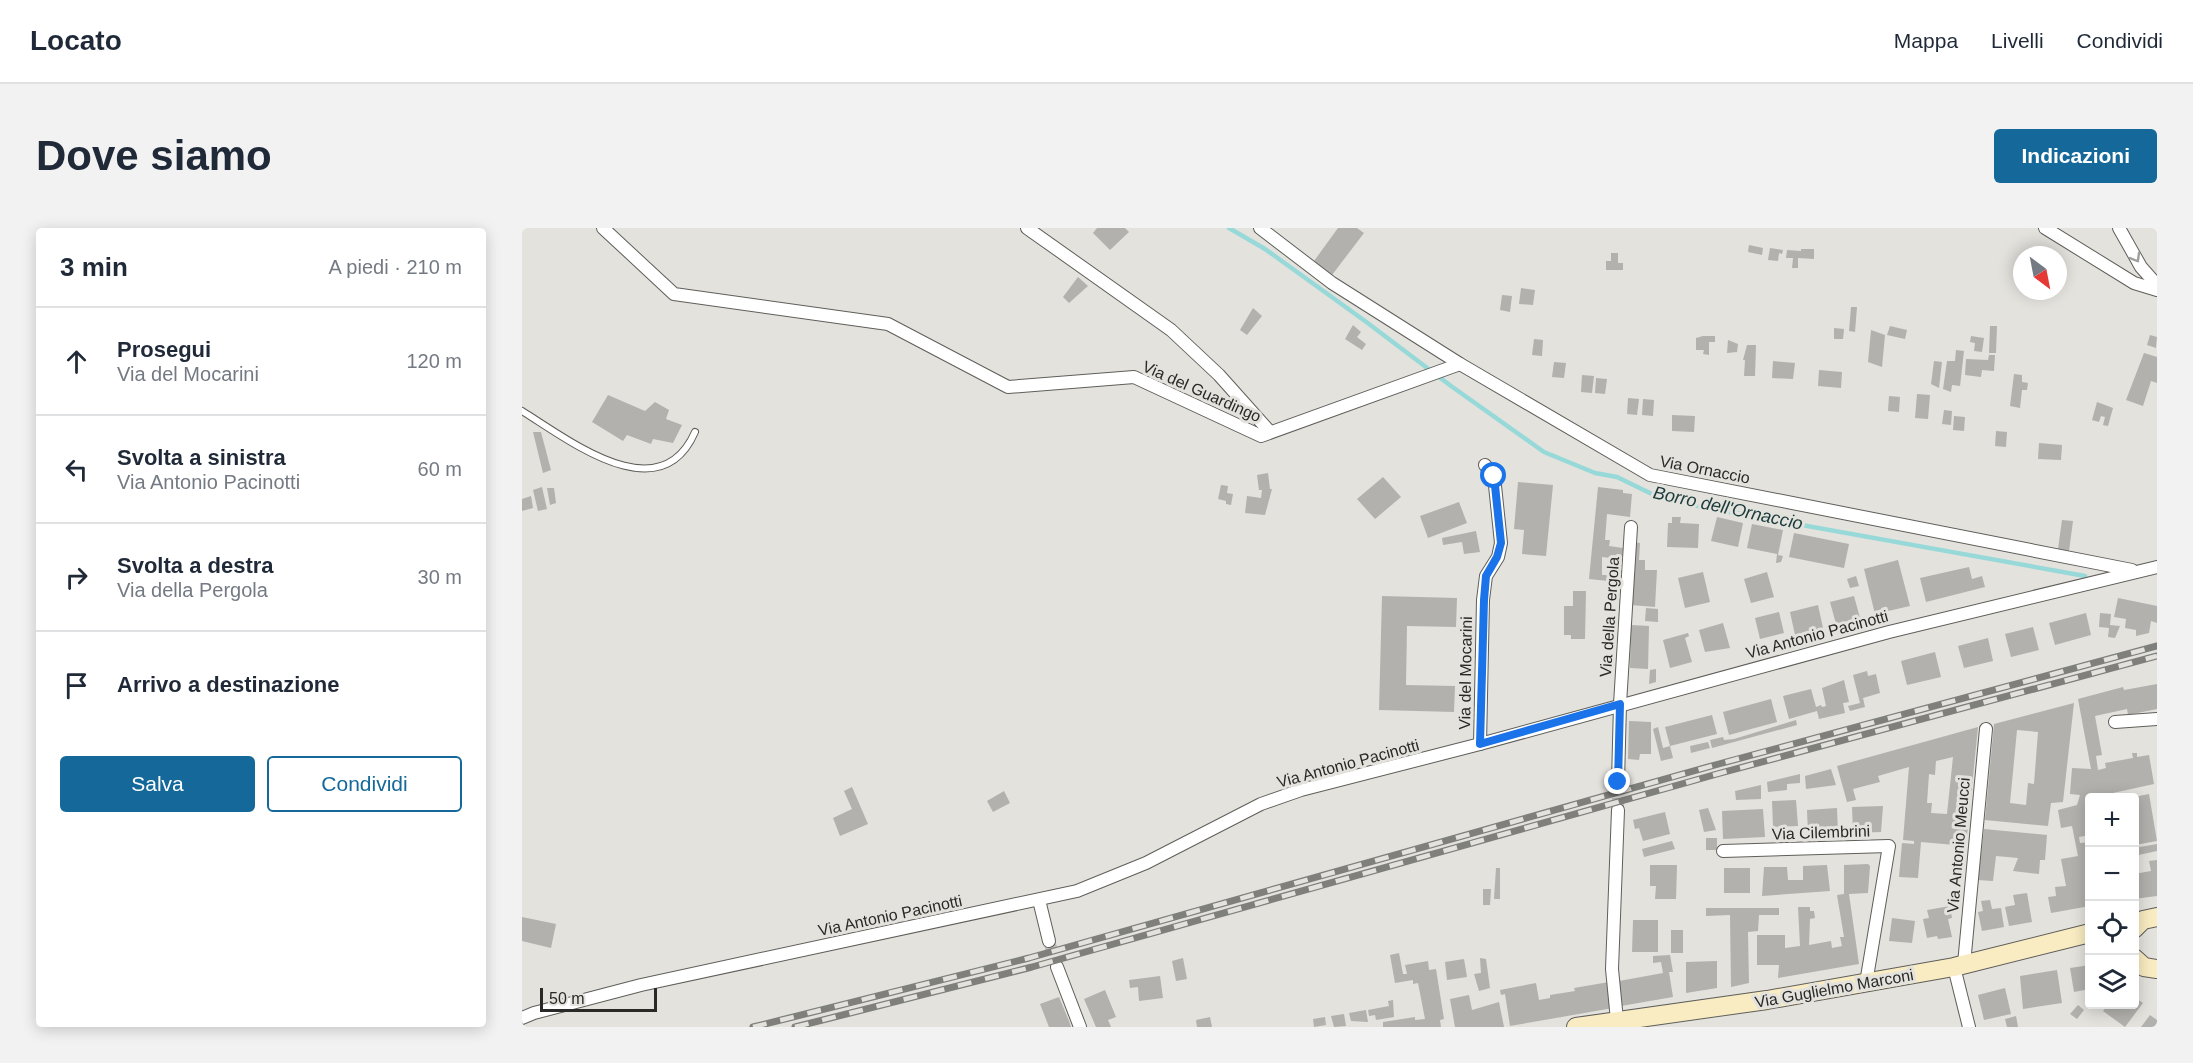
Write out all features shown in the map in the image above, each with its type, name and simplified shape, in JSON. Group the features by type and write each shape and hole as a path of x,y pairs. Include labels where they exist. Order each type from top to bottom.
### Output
{"street":[{"name":"Via del Guardingo","path":"603,228 674,294 888,324 1008,387 1134,377 1261,436 1460,364"},
{"path":"1027,228 1171,330 1219,375 1270,432"},
{"name":"Via Ornaccio","path":"1260,228 1332,283 1460,364 1650,475 2137,571"},
{"path":"2045,228 2134,283 2157,290"},
{"path":"2119,228 2141,267 2157,285"},
{"name":"Via del Mocarini","path":"1480,744 1486,576 1497,557 1501,543 1494,476 1485,465"},
{"name":"Via della Pergola","path":"1618,782 1620,704 1631,527"},
{"name":"Via Antonio Pacinotti","path":"522,1018 641,986 1077,891 1146,863 1243,813 1301,790 1480,744 1889,632 2157,567"},
{"path":"2115,722 2157,719"},
{"name":"Via Antonio Meucci","path":"1969,1027 1959,966 1986,729"},
{"path":"1617,1020 1612,969 1618,810"},
{"name":"Via Cilembrini","path":"1723,851 1890,846 1866,983"},
{"path":"1038,900 1049,941"},
{"path":"2139,924 2143,920 2157,917"},
{"name":"Via Guglielmo Marconi","path":"1576,1027 1767,1000 1866,983 1959,966 2085,934"},
{"path":"2139,962 2145,967 2157,969"},
{"path":"1057,967 1080,1027"}],"lane":[{"path":"522,411 596,457 630,467 653,470 676,459 689,446 695,432"}],"building":[{"path":"1097,228 1125,228 1129,232 1110,250 1093,233"},
{"path":"1338,228 1357,228 1364,233 1332,275 1314,261"},
{"path":"1749,245 1763,248 1762,255 1748,252"},
{"path":"1770,248 1783,250 1782,254 1779,253 1778,261 1768,260"},
{"path":"1801,249 1814,249 1814,259 1798,258 1798,268 1792,268 1793,258 1786,258 1787,250 1801,251"},
{"path":"1611,253 1618,253 1618,263 1623,263 1623,270 1606,270 1606,261 1611,261"},
{"path":"1078,277 1088,286 1069,303 1063,297"},
{"path":"1521,288 1535,290 1533,305 1519,304"},
{"path":"1502,295 1512,296 1510,312 1500,310"},
{"path":"1851,307 1857,307 1855,332 1849,331"},
{"path":"1253,308 1262,316 1247,335 1240,330"},
{"path":"1353,325 1361,332 1357,337 1366,344 1362,350 1345,339"},
{"path":"1890,326 1907,330 1905,339 1887,335"},
{"path":"1990,326 1997,326 1996,353 1989,353"},
{"path":"1834,328 1844,329 1843,339 1834,339"},
{"path":"1871,330 1885,335 1882,367 1868,362"},
{"path":"2150,335 2157,337 2156,348 2147,345"},
{"path":"1715,336 1715,342 1709,342 1709,355 1703,354 1704,350 1696,350 1696,338"},
{"path":"1971,336 1984,338 1982,352 1974,351 1975,343 1970,342"},
{"path":"1534,339 1543,340 1542,356 1532,355"},
{"path":"1728,340 1738,344 1737,352 1727,353"},
{"path":"1747,345 1756,345 1755,376 1744,376 1745,360 1743,360"},
{"path":"1956,350 1964,351 1960,386 1952,385 1951,392 1943,389 1947,361 1955,361"},
{"path":"2144,353 2157,357 2157,383 2151,381 2143,406 2126,400"},
{"path":"1989,355 1995,355 1994,371 1982,370 1981,377 1965,375 1966,359 1988,360"},
{"path":"1773,361 1795,363 1793,379 1772,378"},
{"path":"1934,361 1942,362 1939,388 1931,384"},
{"path":"1554,362 1566,363 1564,378 1552,377"},
{"path":"1819,370 1842,372 1841,388 1818,386"},
{"path":"2014,374 2022,375 2022,382 2028,383 2027,390 2022,390 2020,408 2010,406"},
{"path":"1582,375 1594,376 1592,393 1581,392"},
{"path":"1596,378 1607,379 1605,394 1595,393"},
{"path":"1917,394 1930,395 1928,419 1915,418"},
{"path":"608,395 645,411 655,402 669,410 666,419 682,425 673,443 653,439 651,444 627,435 623,441 592,422"},
{"path":"1889,396 1900,397 1899,412 1888,411"},
{"path":"1628,398 1639,399 1637,415 1627,414"},
{"path":"1643,399 1654,400 1653,416 1642,415"},
{"path":"2097,402 2113,408 2108,426 2103,425 2105,417 2101,416 2099,422 2092,420"},
{"path":"1944,410 1952,411 1951,425 1942,424"},
{"path":"1672,415 1695,416 1694,432 1672,431"},
{"path":"1954,416 1965,417 1964,431 1953,430"},
{"path":"1996,431 2007,432 2006,447 1995,446"},
{"path":"533,432 541,432 551,470 543,473"},
{"path":"2039,443 2062,445 2061,460 2038,459"},
{"path":"1268,473 1270,489 1272,489 1265,515 1245,513 1247,496 1261,498 1262,490 1259,490 1257,475"},
{"path":"1383,477 1401,497 1375,519 1357,499"},
{"path":"1518,482 1553,485 1546,556 1522,554 1524,530 1514,529"},
{"path":"1221,485 1228,486 1227,493 1233,494 1231,505 1218,499"},
{"path":"542,487 547,509 538,511 533,490"},
{"path":"1598,487 1623,490 1623,493 1632,494 1630,517 1607,514 1605,540 1610,540 1609,546 1623,548 1618,582 1589,579","holes":["1602,557 1618,559 1616,571 1608,570 1607,575 1602,575"]},
{"path":"547,488 554,488 556,503 550,505"},
{"path":"531,496 533,508 522,511 522,499"},
{"path":"1459,502 1467,523 1428,538 1420,516"},
{"path":"1672,517 1681,517 1680,523 1699,524 1698,548 1667,547 1668,523 1672,523"},
{"path":"1717,517 1743,523 1738,547 1711,541"},
{"path":"2062,520 2073,521 2069,551 2058,549"},
{"path":"1752,524 1783,530 1778,555 1783,556 1781,562 1776,563 1777,554 1747,548"},
{"path":"1476,531 1480,552 1464,554 1462,542 1443,545 1442,538"},
{"path":"1794,533 1849,544 1844,568 1789,557"},
{"path":"1633,542 1640,543 1639,560 1645,560 1645,570 1657,570 1655,607 1631,605"},
{"path":"1898,560 1910,606 1875,614 1864,569"},
{"path":"1969,567 1972,579 1982,576 1985,587 1926,602 1920,578"},
{"path":"1703,572 1710,602 1685,608 1678,578"},
{"path":"1767,572 1774,597 1751,603 1744,579"},
{"path":"1856,576 1859,586 1850,588 1847,579"},
{"path":"1573,591 1586,591 1585,639 1571,639 1571,635 1564,635 1564,606 1573,606"},
{"path":"1382,596 1457,598 1456,627 1407,626 1406,685 1455,686 1454,712 1379,710"},
{"path":"1854,596 1860,618 1836,624 1830,602"},
{"path":"2118,598 2157,606 2157,623 2151,621 2149,633 2136,636 2136,630 2125,628 2126,619 2114,617"},
{"path":"1818,605 1823,628 1795,635 1790,612"},
{"path":"1646,608 1658,609 1658,622 1645,621"},
{"path":"1779,612 1784,633 1760,639 1755,618"},
{"path":"2086,613 2091,635 2055,645 2049,623"},
{"path":"2100,613 2111,614 2110,625 2120,626 2115,638 2108,637 2109,628 2099,627"},
{"path":"1723,623 1730,648 1705,652 1699,630"},
{"path":"1631,625 1649,626 1648,669 1630,668"},
{"path":"2033,627 2039,650 2011,657 2005,634"},
{"path":"1688,633 1689,636 1685,638 1692,662 1670,668 1663,640"},
{"path":"1988,638 1993,661 1964,668 1958,646"},
{"path":"1935,652 1941,677 1907,685 1901,661"},
{"path":"1656,669 1656,682 1649,684 1650,670"},
{"path":"1867,671 1868,676 1876,674 1880,693 1863,698 1865,707 1850,711 1848,706 1860,703 1853,675"},
{"path":"1844,680 1849,702 1843,703 1845,713 1819,719 1817,711 1789,719 1783,696 1811,689 1816,707 1826,706 1822,688"},
{"path":"2157,684 2157,709 2128,715 2127,709 2095,716 2102,755 2096,756 2098,770 2106,768 2105,763 2133,758 2132,753 2137,753 2137,757 2149,755 2154,784 2113,793 2085,793 2085,836 2079,837 2080,843 2085,842 2085,907 2051,913 2048,897 2056,896 2055,887 2066,886 2061,859 2078,856 2072,826 2061,828 2058,810 2077,805 2080,795 2070,794 2072,768 2091,769 2078,699 2123,687 2124,690"},
{"path":"1771,699 1777,722 1729,735 1723,712"},
{"path":"2074,703 2063,802 2051,803 2048,826 1985,820 1994,724","holes":["2017,730 2038,732 2034,784 2028,783 2026,805 2010,803"]},
{"path":"1712,715 1717,734 1670,746 1665,727"},
{"path":"1796,720 1797,725 1712,748 1710,740 1723,737 1724,740 1734,739"},
{"path":"1629,721 1651,722 1651,754 1640,754 1639,760 1628,759"},
{"path":"1658,727 1663,748 1670,746 1673,758 1661,761 1653,729"},
{"path":"1978,727 1965,856 1960,861 1954,860 1955,845 1921,842 1918,878 1899,877 1902,843 1914,844 1914,841 1903,840 1909,767 1878,776 1880,782 1853,789 1856,800 1847,802 1837,766","holes":["1953,757 1947,814 1931,813 1932,803 1927,803 1929,774 1935,775 1936,761"]},
{"path":"1708,742 1710,748 1691,753 1690,746"},
{"path":"1831,769 1836,785 1806,789 1805,776"},
{"path":"1800,774 1800,783 1787,784 1787,790 1768,792 1767,782"},
{"path":"1761,785 1761,799 1736,800 1735,791"},
{"path":"852,787 868,824 840,836 833,818 852,809 844,791"},
{"path":"1004,791 1010,803 993,812 987,801"},
{"path":"2149,794 2157,841 2139,844 2139,796"},
{"path":"1796,800 1798,826 1773,827 1772,801"},
{"path":"1883,806 1881,832 1853,833 1852,807"},
{"path":"1708,808 1716,830 1704,832 1699,810"},
{"path":"1837,808 1838,834 1808,835 1807,810"},
{"path":"1763,809 1765,837 1723,839 1722,811"},
{"path":"1665,812 1670,834 1643,841 1639,828 1635,829 1633,820"},
{"path":"1984,829 2047,835 2045,860 2040,860 2039,874 2013,871 2018,858 1996,856 1993,881 1978,880"},
{"path":"1706,838 1717,838 1717,850 1706,850"},
{"path":"1672,841 1675,849 1644,857 1642,849"},
{"path":"2157,844 2157,851 2139,855 2139,847"},
{"path":"2157,860 2157,896 2139,898 2139,873 2151,871 2149,861"},
{"path":"1868,864 1870,866 1868,893 1849,894 1859,964 1778,978 1779,965 1757,965 1757,935 1785,935 1785,948 1800,946 1798,907 1810,907 1810,911 1814,911 1815,918 1810,919 1809,945 1831,941 1832,948 1842,946 1840,937 1844,937 1837,895 1844,894 1844,865"},
{"path":"1650,865 1677,865 1676,899 1655,899 1656,886 1650,886"},
{"path":"1827,865 1830,891 1762,896 1764,867 1787,867 1788,880 1803,880 1803,866"},
{"path":"1496,868 1500,868 1500,899 1494,899"},
{"path":"1724,868 1750,868 1750,893 1724,893"},
{"path":"1483,889 1491,889 1490,905 1483,905"},
{"path":"2027,893 2032,922 2009,926 2005,907 2015,905 2013,895"},
{"path":"1990,900 1992,909 2001,908 2004,927 1982,931 1978,912 1983,911 1981,901"},
{"path":"1950,906 1952,918 1948,919 1952,937 1927,938 1923,919 1929,918 1927,910"},
{"path":"1706,908 1779,908 1779,915 1759,915 1758,931 1748,932 1749,983 1731,987 1730,915 1706,916"},
{"path":"522,917 556,924 551,948 522,941"},
{"path":"1892,918 1915,921 1912,943 1889,941"},
{"path":"1633,920 1658,920 1658,952 1632,952"},
{"path":"1671,930 1683,930 1683,953 1671,953"},
{"path":"1399,953 1403,974 1407,974 1405,965 1428,961 1429,970 1436,969 1444,1019 1440,1020 1441,1027 1383,1027 1383,1022 1415,1017 1415,1020 1425,1019 1418,983 1413,984 1413,980 1395,983 1390,955"},
{"path":"1670,955 1673,972 1669,972 1673,997 1621,1006 1619,981 1663,973 1661,962 1653,963 1653,956"},
{"path":"1183,958 1187,979 1176,981 1172,961"},
{"path":"1480,958 1486,959 1490,988 1479,991 1474,974 1481,973"},
{"path":"1464,959 1467,977 1447,980 1445,962"},
{"path":"1717,961 1717,988 1686,993 1686,962"},
{"path":"2085,966 2085,990 2074,992 2070,968"},
{"path":"2057,970 2062,1003 2023,1009 2020,976"},
{"path":"1160,976 1163,998 1139,1001 1138,987 1130,988 1129,980"},
{"path":"1609,982 1613,1008 1510,1026 1505,994 1501,995 1500,990 1536,983 1539,1000 1550,998 1550,995 1575,991 1574,988"},
{"path":"2005,988 2011,1014 1984,1020 1978,995"},
{"path":"1105,990 1116,1017 1108,1020 1111,1027 1096,1027 1084,999"},
{"path":"1469,995 1472,1010 1499,1002 1504,1027 1455,1027 1450,999"},
{"path":"1059,997 1071,1027 1049,1027 1040,1004"},
{"path":"1393,1000 1394,1017 1376,1020 1375,1015 1369,1016 1368,1010 1389,1006 1388,1001"},
{"path":"2078,1005 2084,1010 2077,1019 2070,1014"},
{"path":"2105,1009 2138,1009 2125,1027 2103,1011"},
{"path":"1366,1010 1368,1022 1351,1021 1349,1013"},
{"path":"1344,1014 1346,1026 1334,1027 1331,1016"},
{"path":"2150,1015 2157,1020 2157,1027 2141,1027"},
{"path":"2016,1016 2018,1027 2007,1027 2005,1019"},
{"path":"1210,1017 1212,1027 1197,1027 1196,1020"},
{"path":"1325,1017 1326,1025 1314,1027 1313,1019"}],"waterway":[{"name":"Borro dell'Ornaccio","path":"1229,228 1265,249 1544,452 1595,473 1617,477 1654,495 1702,507 2085,576"}],"tunnel":[{"path":"1618,782 1618,810"},
{"path":"1049,941 1057,967"}],"railway":[{"path":"753,1027 1029,958 1715,765 2157,646"},
{"path":"795,1027 1032,967 1717,774 2157,656"}],"route":[{"path":"1494,476 1501,543 1497,557 1486,576 1480,744 1620,704 1618,782"}]}
